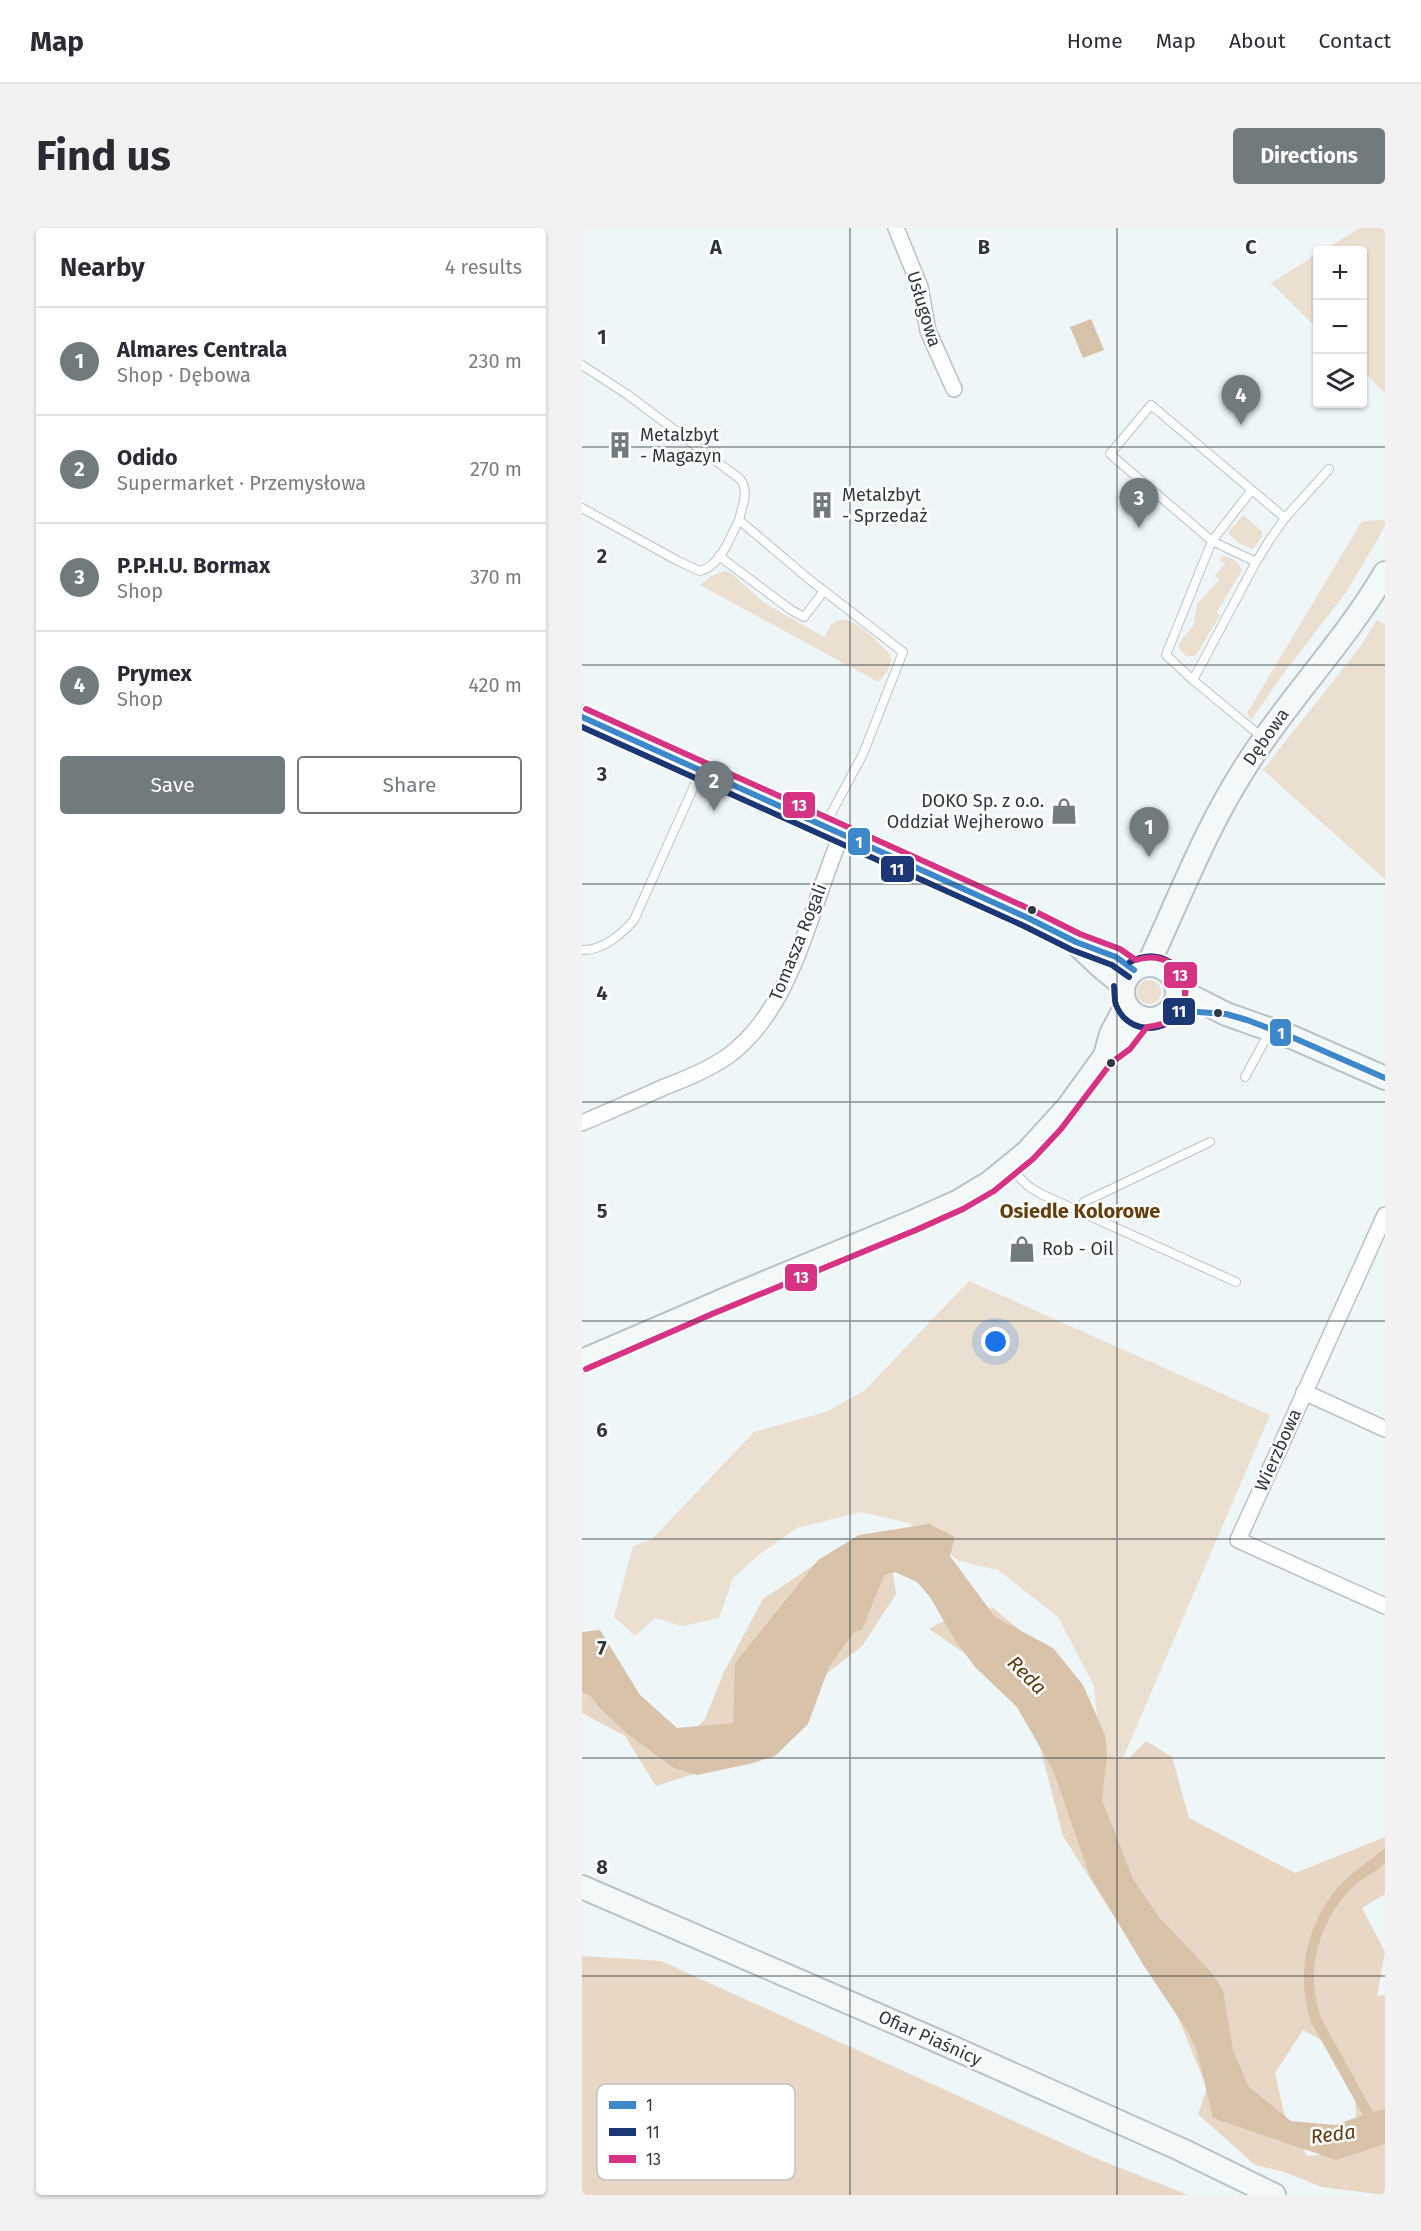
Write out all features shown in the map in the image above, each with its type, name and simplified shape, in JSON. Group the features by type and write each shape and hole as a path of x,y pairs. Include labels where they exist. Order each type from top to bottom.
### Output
{"main road":[{"name":"Dębowa","path":"1149,989 1171,916 1208,833 1243,770 1346,632 1385,573"},
{"path":"582,717 1028,918 1076,942 1109,953 1149,989 1271,1029 1385,1078"},
{"path":"582,1361 718,1301 931,1214 989,1183 1027,1152 1055,1123 1105,1056 1124,1043 1149,989"},
{"name":"Ofiar Piaśnicy","path":"582,1887 951,2046 1182,2150 1274,2195"}],"street":[{"name":"Usługowa","path":"896,228 920,287 928,331 954,389"},
{"name":"Tomasza Rogali","path":"582,1123 716,1064 729,1055 754,1030 774,1004 787,977 833,830"},
{"name":"Wierzbowa","path":"1384,1221 1238,1540 1385,1606"},
{"path":"1304,1392 1385,1428"}],"lane":[{"path":"582,365 628,394 740,478 745,484 746,492 739,520 719,556 712,566 700,571 582,508"},
{"path":"1256,562 1212,541 1110,454 1151,405 1285,518"},
{"path":"1193,680 1256,562 1285,518 1329,469"},
{"path":"1251,491 1212,541 1166,655 1264,739"},
{"path":"739,520 824,591 903,652 833,830"},
{"path":"719,556 791,610 804,617 824,591"},
{"path":"582,950 590,950 604,944 625,931 634,920 701,771"},
{"path":"1245,1077 1271,1029"},
{"path":"1079,1211 1084,1202 1210,1142"},
{"path":"1009,1167 1028,1186 1236,1282"}],"shaded area":[{"path":"1360,228 1385,228 1385,393 1367,375 1367,246 1331,246"},
{"path":"1313,257 1313,324 1271,283"},
{"path":"1243,515 1262,531 1262,536 1253,549 1240,544 1228,533"},
{"path":"1385,520 1379,537 1347,591 1251,720 1247,713 1362,521"},
{"path":"1223,556 1234,560 1242,570 1217,612 1220,615 1196,655 1187,657 1178,647 1193,626 1197,604 1219,580 1215,576 1225,564 1220,560"},
{"path":"725,571 731,573 763,602 824,637 832,624 839,620 846,620 862,629 889,653 891,661 886,672 878,682 700,585 711,576"},
{"path":"1377,620 1385,624 1385,879 1263,770 1360,647"},
{"path":"1149,980 1157,984 1161,992 1157,1000 1149,1004 1141,1000 1137,992 1141,984"},
{"path":"969,1281 1270,1415 1123,1758 1101,1757 1094,1686 1058,1617 998,1570 959,1561 909,1523 861,1512 797,1528 761,1553 733,1578 719,1618 682,1626 655,1618 635,1636 614,1617 633,1546 652,1539 754,1432 826,1412 864,1391"},
{"path":"890,1557 896,1594 863,1645 780,1711 770,1750 656,1786 625,1736 582,1713 582,1666 670,1756 705,1719 724,1672 763,1599 823,1559"},
{"path":"993,1608 1050,1655 1101,1757 1129,1758 1146,1741 1172,1757 1189,1818 1295,1873 1385,1837 1385,1894 1362,1908 1385,1952 1377,1996 1385,1995 1385,2195 1322,2187 1284,2172 1255,2165 1198,2114 1207,2088 1177,2015 1063,1836 1038,1739 1001,1678 929,1629 953,1616","holes":["1303,2030 1324,2042 1355,2094 1358,2151 1307,2156 1284,2113 1275,2073"]},
{"path":"582,1956 661,1961 1095,2158 1188,2195 582,2195"}],"water":[{"path":"1091,319 1104,350 1083,358 1070,327"},
{"name":"Reda","path":"929,1524 955,1537 950,1556 995,1617 1053,1648 1083,1685 1105,1735 1107,1754 1102,1800 1133,1879 1159,1917 1212,1973 1223,1991 1233,2050 1249,2087 1291,2121 1335,2125 1363,2115 1311,2022 1304,1986 1305,1967 1307,1949 1313,1931 1330,1898 1347,1878 1385,1848 1385,1863 1355,1885 1332,1914 1318,1948 1314,1984 1316,2002 1322,2020 1373,2112 1385,2109 1385,2144 1336,2160 1213,2118 1197,2051 1188,2032 1144,1966 1090,1876 1053,1770 1017,1707 975,1667 955,1640 930,1597 917,1582 895,1572 884,1575 862,1630 854,1632 829,1667 808,1724 775,1756 697,1775 674,1768 627,1734 591,1696 582,1692 582,1632 600,1630 640,1695 677,1728 733,1723 735,1663 818,1560 859,1535"}],"transit line":[{"name":"13","path":"586,709 1032,910 1080,934 1120,949 1136,960 1154,958 1169,963 1179,972 1185,985 1185,999 1179,1012 1166,1022 1147,1027 1130,1049 1111,1063 1061,1129 1033,1159 994,1191 963,1209 916,1230 586,1369"},
{"name":"1","path":"582,717 1028,918 1076,942 1116,957 1134,970"},
{"name":"11","path":"582,727 1024,926 1072,950 1112,965 1129,977"},
{"name":"11","path":"1114,986 1116,1005 1123,1017 1134,1024 1145,1028 1157,1027 1168,1023 1178,1015 1184,1003 1185,985 1176,967 1165,959 1155,957 1145,957 1130,962"},
{"name":"1","path":"1170,1010 1226,1014 1247,1020 1385,1078"}],"place":[{"name":"Prymex","path":"1241,425"},
{"name":"Metalzbyt - Magazyn","path":"620,445"},
{"name":"Metalzbyt - Sprzedaż","path":"822,505"},
{"name":"P.P.H.U. Bormax","path":"1139,528"},
{"name":"Odido","path":"714,811"},
{"name":"DOKO Sp. z o.o. Oddział Wejherowo","path":"1064,811"},
{"name":"Almares Centrala","path":"1149,857"},
{"name":"Rob - Oil","path":"1022,1249"}],"district":[{"name":"Osiedle Kolorowe","path":"1080,1211"}]}
